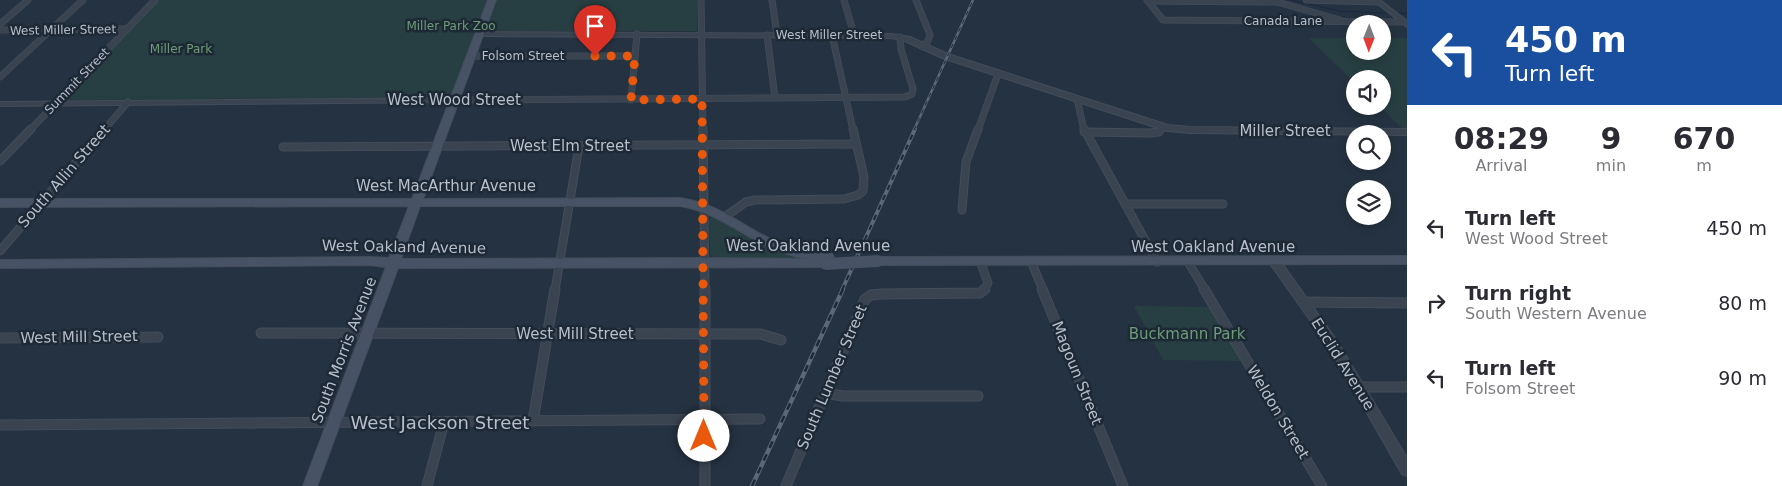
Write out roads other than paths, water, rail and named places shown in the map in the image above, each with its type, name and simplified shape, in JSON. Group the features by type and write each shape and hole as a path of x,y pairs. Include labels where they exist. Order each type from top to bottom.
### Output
{"main road":[{"name":"South Morris Avenue","path":"310,486 492,0"},
{"name":"West MacArthur Avenue","path":"0,203 680,202 704,206 726,216 759,238 781,249 826,261"},
{"name":"West Oakland Avenue","path":"0,264 369,261 405,264 1407,260"}],"street":[{"path":"0,24 28,0"},
{"path":"0,77 83,0"},
{"name":"Summit Street","path":"0,161 155,0"},
{"path":"701,0 705,262 705,486"},
{"path":"772,0 777,35"},
{"path":"844,0 854,35"},
{"path":"916,0 930,35 928,41 921,46"},
{"path":"1148,0 1277,2 1346,22"},
{"name":"Canada Lane","path":"1148,0 1163,20 1346,22"},
{"path":"1306,0 1377,1 1405,24"},
{"name":"Canada Lane","path":"1391,24 1405,24"},
{"name":"West Miller Street","path":"0,30 127,29"},
{"name":"West Miller Street","path":"479,34 854,35 900,37 944,56 1163,127"},
{"path":"631,100 637,34"},
{"path":"767,35 775,98"},
{"path":"726,216 746,202 755,200 844,199 864,191 865,185 832,35"},
{"name":"West Wood Street","path":"0,104 631,100 908,96 912,94 913,89 901,49 900,37"},
{"name":"Folsom Street","path":"471,56 635,56"},
{"path":"962,210 966,162 998,74"},
{"path":"1077,99 1084,132 1157,262"},
{"name":"South Allin Street","path":"0,251 128,102"},
{"path":"1084,132 1150,133 1159,132 1163,127"},
{"name":"Miller Street","path":"1163,127 1190,130 1407,132"},
{"name":"West Elm Street","path":"283,147 856,144"},
{"path":"533,422 579,146"},
{"path":"1125,204 1223,204"},
{"name":"South Lumber Street","path":"786,486 865,299 871,295 881,294 980,293 988,283 980,261"},
{"name":"Magoun Street","path":"1031,261 1123,486"},
{"name":"Weldon Street","path":"1188,262 1322,486"},
{"name":"Euclid Avenue","path":"1275,262 1333,344 1407,470"},
{"path":"1303,302 1407,303"},
{"name":"West Mill Street","path":"261,333 760,334 781,340"},
{"name":"West Mill Street","path":"0,338 158,337"},
{"path":"1359,387 1407,387"},
{"path":"825,392 843,396 978,396"},
{"name":"West Jackson Street","path":"0,425 760,419"},
{"path":"428,486 444,422"}],"waterway":[{"path":"1292,0 1339,11 1387,13"},
{"path":"1396,13 1407,14"}],"railway":[{"path":"914,130 973,0"},
{"path":"842,290 915,129"},
{"path":"752,486 843,289"}],"park label":[{"name":"Miller Park Zoo","path":"451,26"},
{"name":"Miller Park","path":"181,49"},
{"name":"Buckmann Park","path":"1187,334"}]}
